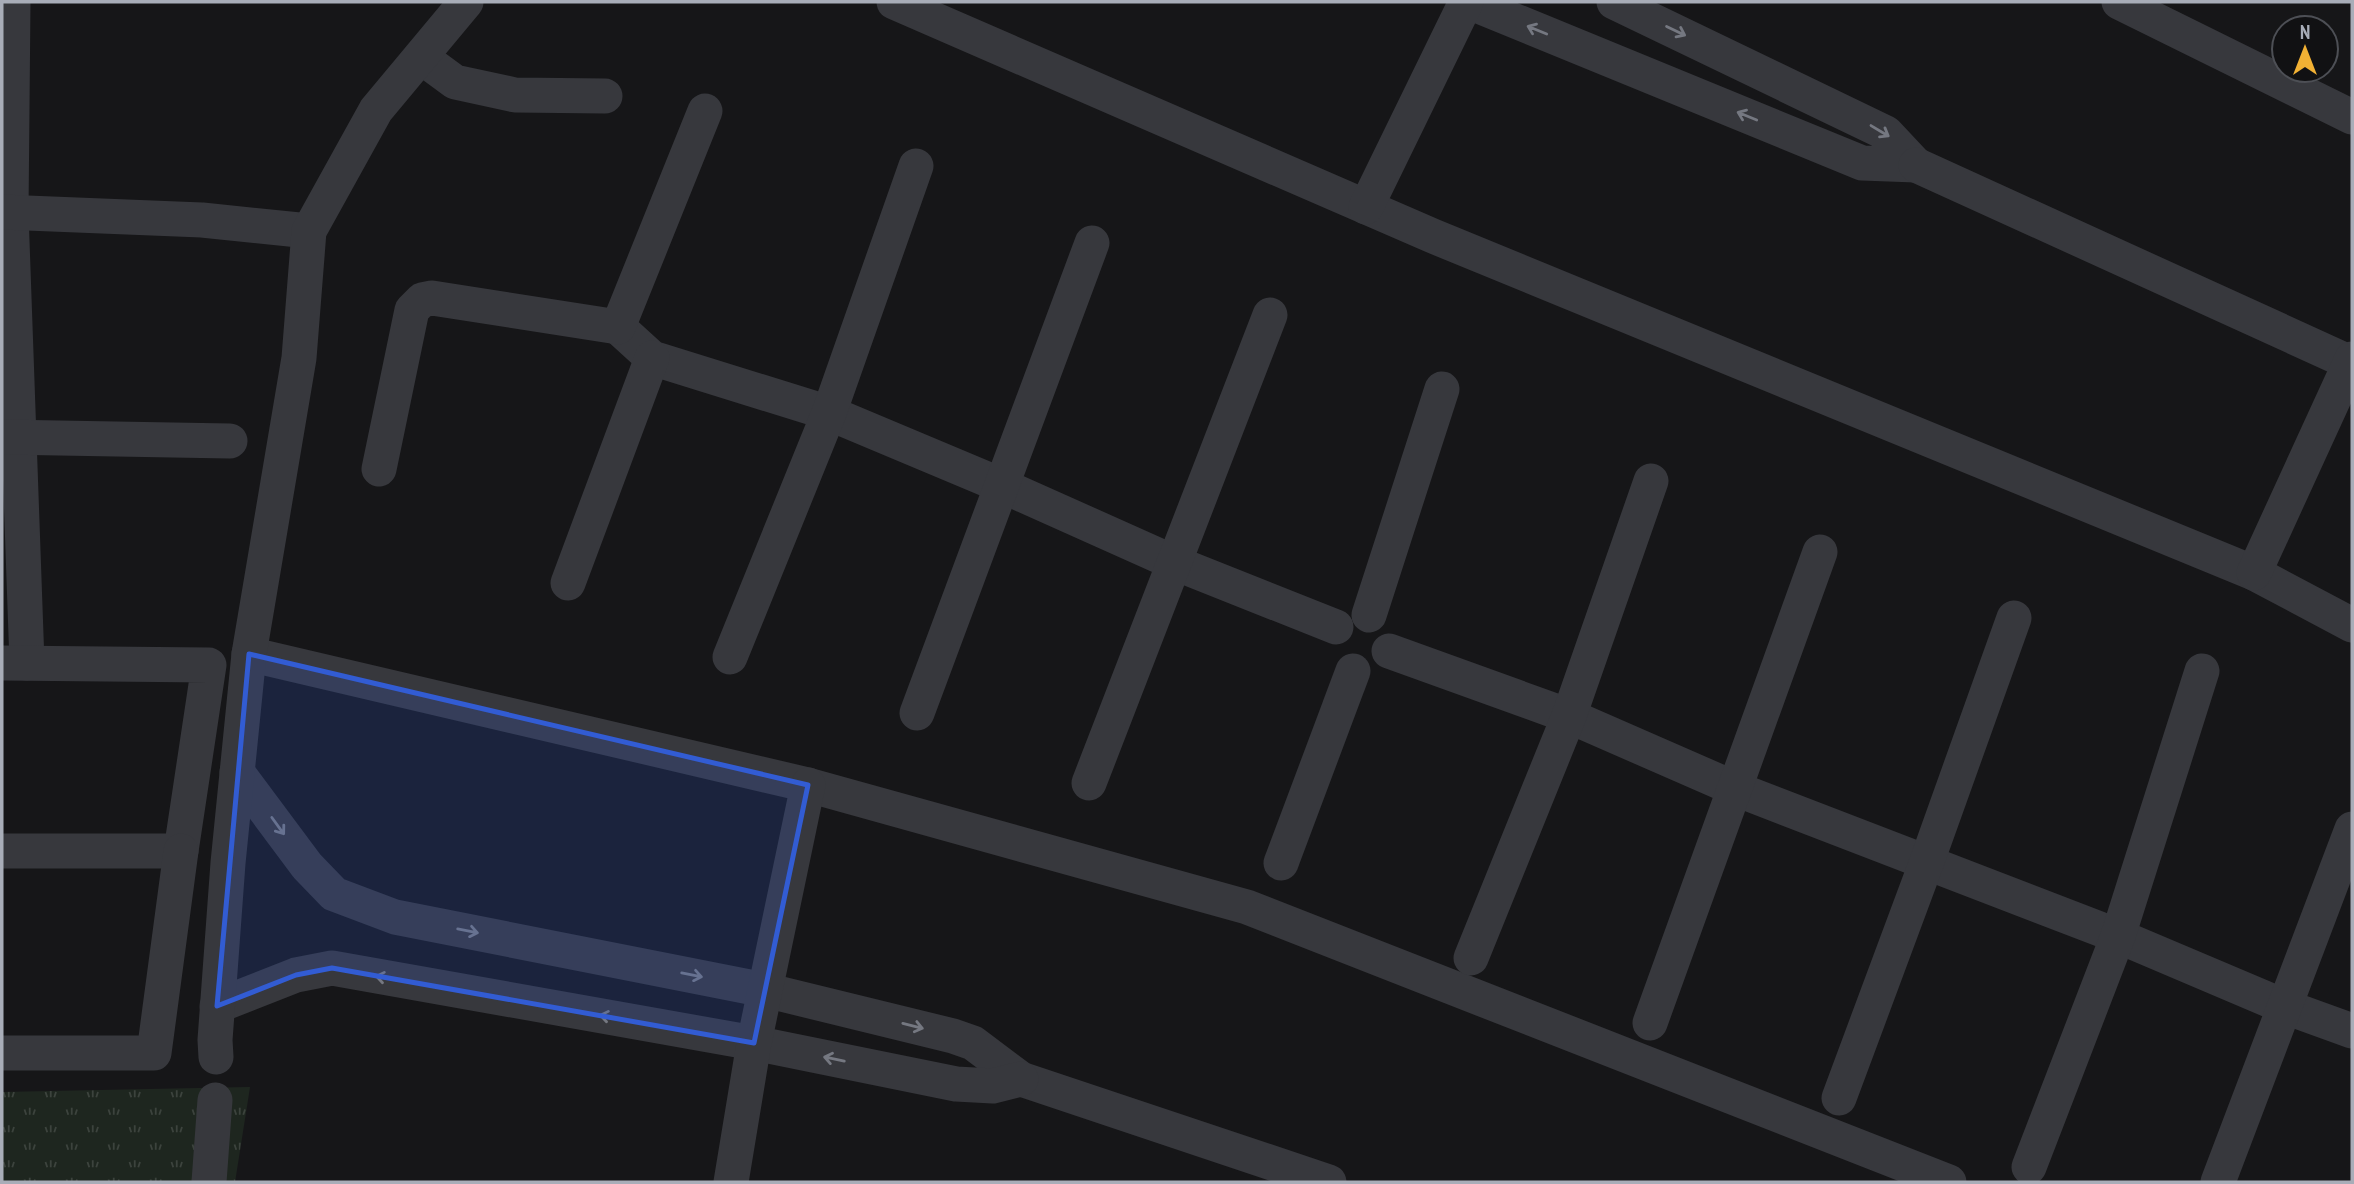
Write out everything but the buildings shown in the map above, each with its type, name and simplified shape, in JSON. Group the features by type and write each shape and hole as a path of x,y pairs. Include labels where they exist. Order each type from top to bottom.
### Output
{"street":[{"path":"2,1053 154,1053 209,665 14,663 6,213 13,2"},
{"path":"216,1057 237,772 249,654 299,358 309,231 376,110 466,2"},
{"path":"894,2 1366,207 2254,573 2352,625"},
{"path":"1366,207 1468,2 1862,163 1916,165 2351,361 2254,573"},
{"path":"1614,2 1886,133 1916,165"},
{"path":"2119,2 2352,117"},
{"path":"421,57 455,82 515,95 605,96"},
{"path":"618,327 705,111"},
{"path":"730,657 829,413 916,166"},
{"path":"6,213 202,220 309,231"},
{"path":"917,713 1092,243"},
{"path":"379,469 412,310 422,300 432,298 618,327 652,358 829,413 1003,486 1175,563 1336,627"},
{"path":"1089,783 1270,315"},
{"path":"568,583 652,358"},
{"path":"1369,615 1442,389"},
{"path":"10,438 230,441"},
{"path":"1471,958 1569,716 1651,481"},
{"path":"1650,1023 1820,552"},
{"path":"1356,614 1369,615 1379,620 1387,628 1390,640 1384,661 1364,672 1353,671 1341,664 1334,653 1332,640 1336,627 1345,618 1356,614"},
{"path":"1839,1098 2014,618"},
{"path":"1389,651 1569,716 1736,789 2118,936 2283,1006 2352,1031"},
{"path":"249,654 808,785 1247,907 1949,1182"},
{"path":"1281,863 1353,671"},
{"path":"2029,1167 2118,936 2202,671"},
{"path":"237,772 307,866 334,894 395,917 765,990 953,1036 973,1043 1021,1079 1329,1182"},
{"path":"731,1182 754,1043 808,785"},
{"path":"2218,1182 2352,829"},
{"path":"2,851 181,851"},
{"path":"218,1006 296,975 332,968 754,1043 956,1084 993,1086 1021,1079"},
{"path":"209,1182 215,1100"}],"highlighted area":[{"path":"249,654 808,785 754,1043 332,968 296,975 217,1006"}],"green space":[{"path":"250,1087 235,1182 2,1182 2,1092"}]}
